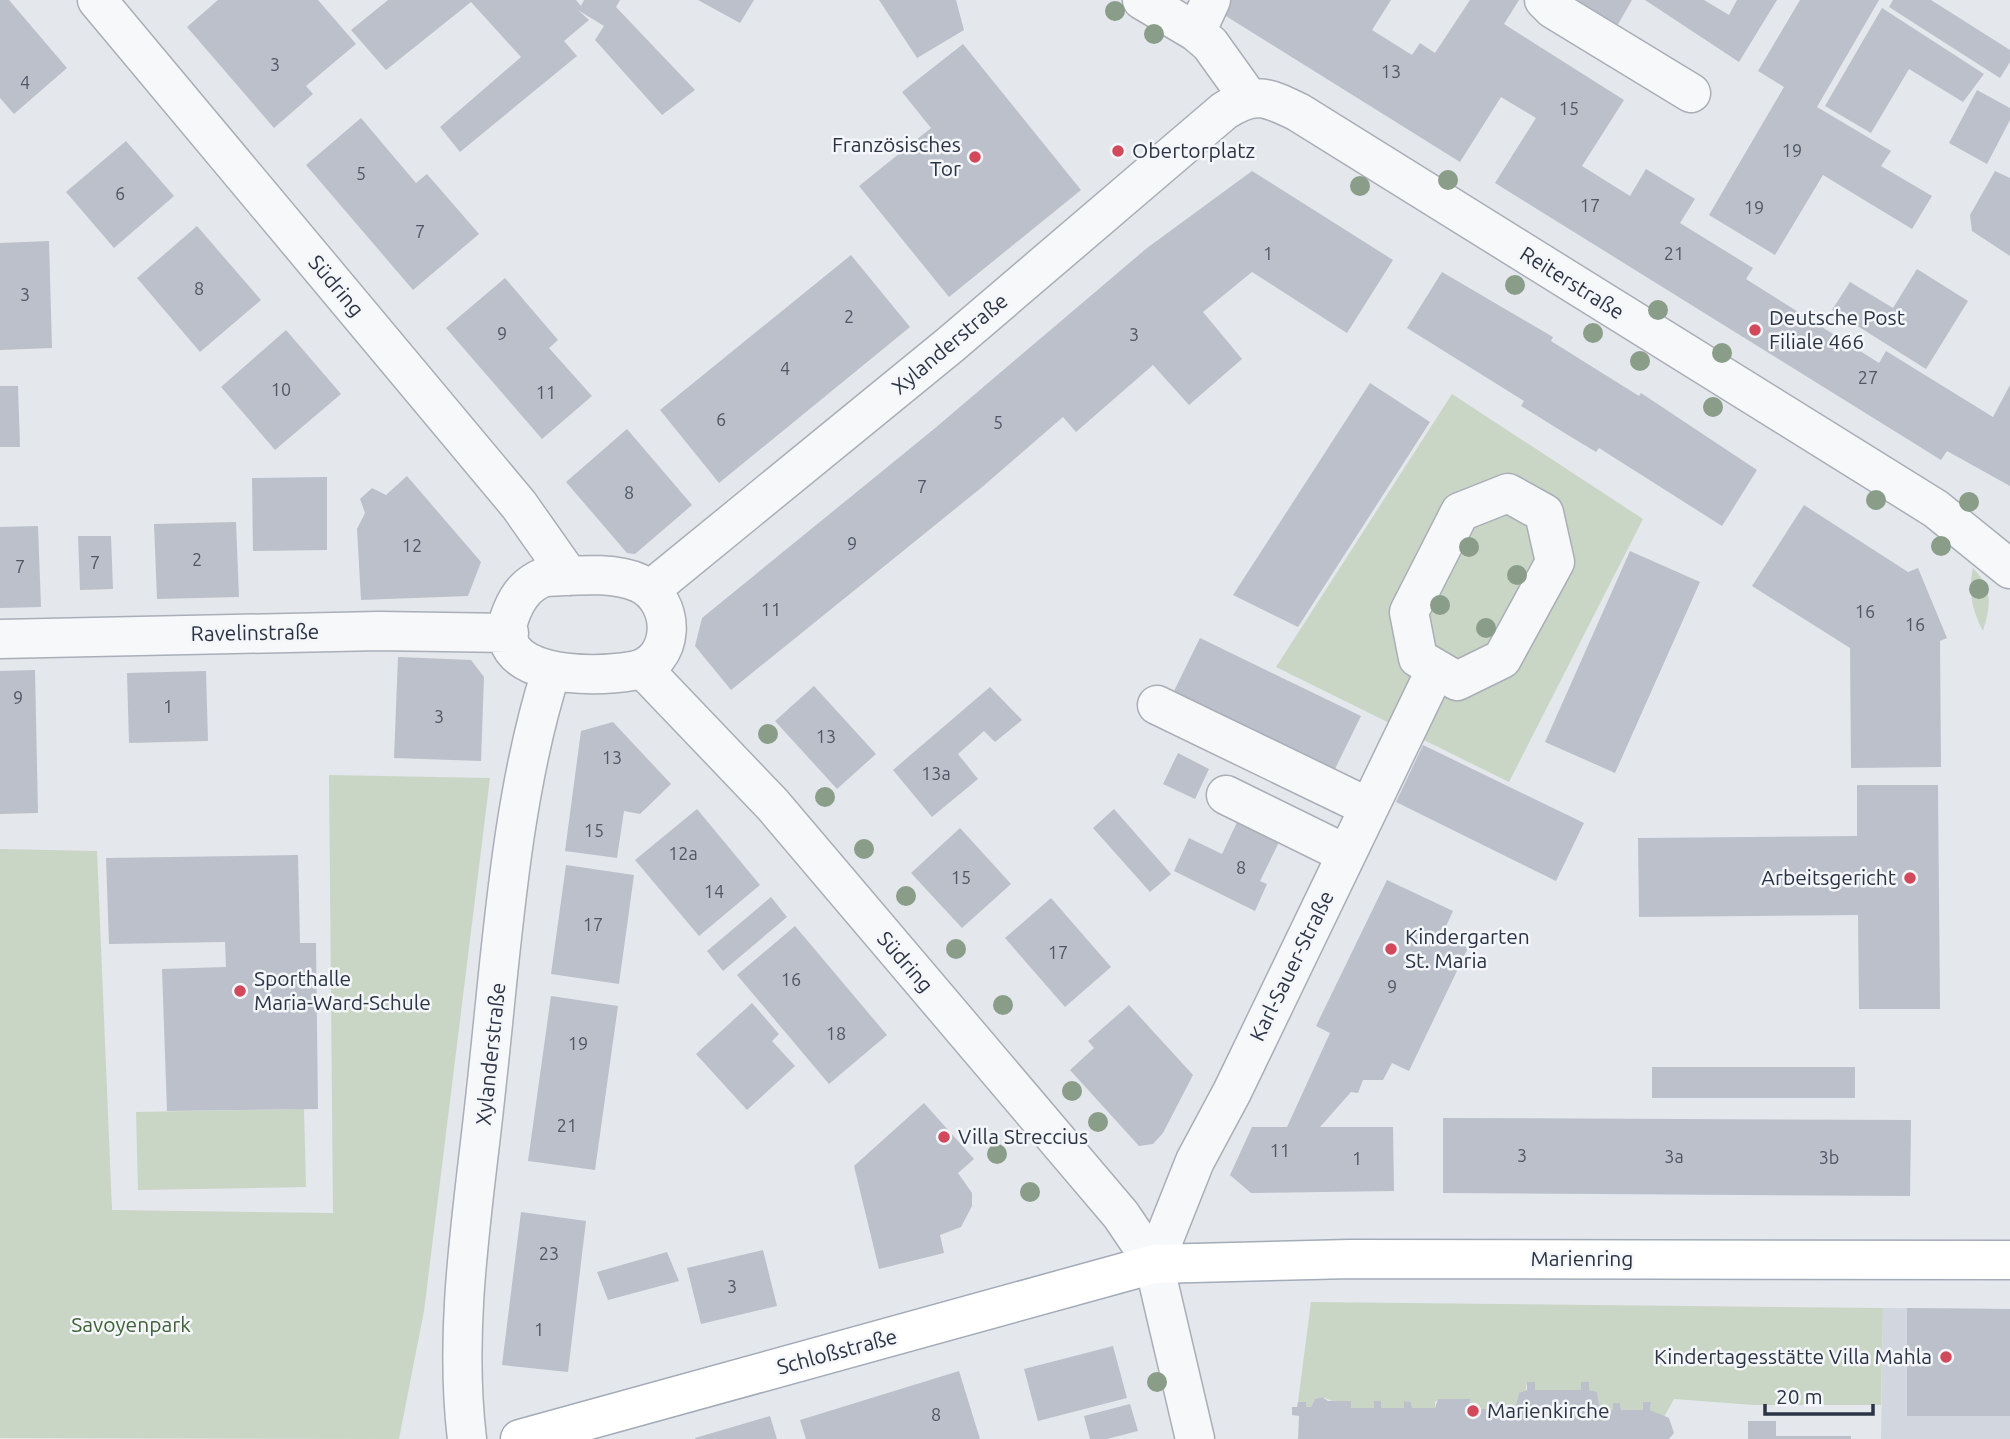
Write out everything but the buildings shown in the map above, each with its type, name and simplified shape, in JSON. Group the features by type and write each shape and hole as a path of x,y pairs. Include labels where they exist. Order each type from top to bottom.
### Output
{"main road":[{"name":"Marienring","path":"1154,1264 1350,1259 2010,1259"},
{"name":"Schloßstraße","path":"520,1439 1154,1264"}],"street":[{"name":"Südring","path":"97,0 519,505 569,576"},
{"path":"1142,0 1203,16 1210,44 1248,97"},
{"path":"1544,0 1553,9 1691,93"},
{"name":"Reiterstraße","path":"1248,97 1272,99 1332,132 1936,509 2010,569"},
{"name":"Xylanderstraße","path":"650,590 950,345 1224,111 1248,97"},
{"path":"1508,493 1544,513 1555,562 1502,659 1457,681 1436,671 1418,658 1409,612 1460,512 1508,493"},
{"path":"569,576 632,581 650,590 664,608 667,637 653,663 644,670 606,674 551,672 521,658 509,633 513,608 532,582 544,577 569,576"},
{"name":"Ravelinstraße","path":"0,639 379,631 509,633"},
{"name":"Südring","path":"644,670 773,805 1101,1188 1154,1264"},
{"name":"Karl-Sauer-Straße","path":"1154,1264 1195,1161 1232,1092 1436,671"},
{"name":"Xylanderstraße","path":"467,1439 461,1389 462,1335 486,1088 511,875 533,740 551,672"},
{"path":"1157,705 1368,807"},
{"path":"1226,795 1346,853"},
{"path":"1154,1264 1195,1439"}],"shaded area":[{"name":"Kindertagesstätte Villa Mahla","path":"1883,1308 2010,1309 2010,1439 1881,1439"}],"green space":[{"path":"1452,394 1643,519 1509,782 1276,667"},
{"path":"1973,568 1987,590 1989,605 1983,631 1972,600"},
{"name":"Savoyenpark","path":"329,775 490,778 424,1311 399,1439 0,1438 0,849 97,851 112,1210 333,1213"},
{"path":"304,1109 306,1187 138,1190 136,1112"},
{"path":"1311,1302 1883,1308 1881,1405 1754,1405 1674,1399 1664,1417 1650,1410 1651,1403 1643,1410 1621,1410 1620,1403 1613,1403 1613,1410 1600,1410 1597,1393 1589,1390 1589,1382 1581,1390 1535,1390 1535,1382 1527,1382 1525,1393 1519,1393 1515,1409 1503,1409 1502,1402 1496,1402 1496,1409 1472,1409 1470,1399 1439,1399 1435,1402 1435,1408 1412,1408 1411,1402 1405,1401 1404,1408 1381,1408 1381,1401 1374,1408 1351,1408 1322,1397 1315,1399 1311,1407 1306,1407 1306,1402 1298,1402"}],"place":[{"name":"Obertorplatz","path":"1118,151"},
{"name":"Französisches Tor","path":"975,157"},
{"name":"Deutsche Post Filiale 466","path":"1755,330"},
{"name":"Arbeitsgericht","path":"1910,878"},
{"name":"Kindergarten St. Maria","path":"1391,949"},
{"name":"Sporthalle Maria-Ward-Schule","path":"240,991"},
{"name":"Villa Streccius","path":"944,1137"},
{"name":"Kindertagesstätte Villa Mahla","path":"1946,1357"},
{"name":"Marienkirche","path":"1473,1411"}]}
